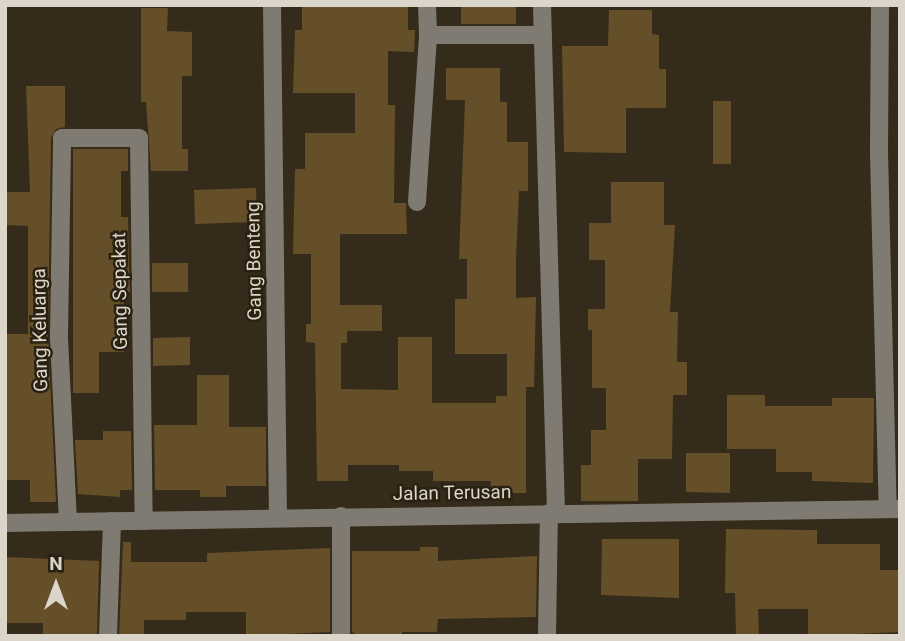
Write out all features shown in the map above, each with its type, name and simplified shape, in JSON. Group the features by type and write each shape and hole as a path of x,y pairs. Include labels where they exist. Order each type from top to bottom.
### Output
{"street":[{"name":"Gang Benteng","path":"272,5 278,517"},
{"path":"417,202 428,34 427,5"},
{"path":"542,5 553,513 547,636"},
{"path":"880,5 879,153 894,509"},
{"path":"428,34 543,35"},
{"name":"Gang Sepakat","path":"62,138 139,138 144,521"},
{"name":"Gang Keluarga","path":"62,138 60,335 68,522"},
{"name":"Jalan Terusan","path":"5,523 894,509"},
{"path":"341,516 341,636"},
{"path":"108,636 112,521"}],"building":[{"path":"302,5 408,5 408,30 415,30 414,52 388,51 388,105 395,105 394,203 406,203 407,234 340,234 340,305 382,305 382,331 347,331 347,343 341,343 341,389 398,390 398,337 432,337 432,403 496,403 496,396 507,396 507,354 455,354 455,299 467,299 467,259 459,259 465,100 446,100 446,68 500,68 500,102 507,102 507,142 528,142 528,191 519,191 516,259 516,298 536,297 534,387 526,387 526,493 491,493 491,481 433,481 433,471 399,471 399,465 348,465 348,481 317,481 315,343 306,342 306,324 311,324 311,254 293,254 295,169 305,169 305,133 355,133 355,93 293,93 295,30 302,30"},
{"path":"461,5 516,5 516,24 461,24"},
{"path":"141,8 168,8 167,31 192,32 192,76 182,76 182,149 188,149 188,171 151,171 146,102 141,102"},
{"path":"609,10 652,10 652,34 659,35 659,69 666,69 666,108 626,108 626,153 564,152 562,46 608,46"},
{"path":"26,86 65,86 65,127 56,129 51,138 48,336 56,502 30,502 30,480 5,480 5,334 28,334 28,226 5,225 5,192 30,192"},
{"path":"713,101 731,101 731,164 713,164"},
{"path":"73,149 128,149 128,171 121,171 121,217 128,217 130,292 124,292 124,352 99,352 99,393 73,393"},
{"path":"611,182 664,182 664,225 675,225 670,312 678,312 677,362 687,362 687,395 673,395 672,459 638,459 638,501 581,501 581,465 591,465 591,430 606,430 606,388 592,388 592,330 588,330 588,309 605,309 605,260 589,260 589,223 611,223"},
{"path":"256,188 257,222 195,224 194,190"},
{"path":"152,263 188,263 188,292 152,292"},
{"path":"190,337 190,365 153,366 153,338"},
{"path":"197,375 229,375 229,427 266,427 266,486 226,486 226,497 200,497 200,490 155,490 154,425 197,425"},
{"path":"727,395 765,395 765,406 832,406 832,398 874,398 873,483 812,481 812,472 776,472 776,449 727,449"},
{"path":"103,431 131,431 132,490 120,490 120,497 78,494 75,440 103,440"},
{"path":"686,453 730,453 730,493 686,492"},
{"path":"726,529 817,530 817,544 880,544 880,570 900,570 900,632 808,636 808,609 758,609 759,636 736,636 735,593 725,593"},
{"path":"602,539 679,539 679,598 601,595"},
{"path":"123,542 131,542 131,562 207,562 207,553 330,548 330,632 246,636 246,612 186,612 186,620 144,620 144,636 119,636"},
{"path":"420,547 438,547 438,561 537,556 536,617 438,619 437,632 402,632 402,636 359,636 352,632 352,551 420,551"},
{"path":"5,557 99,561 97,636 43,636 43,623 5,623"}]}
